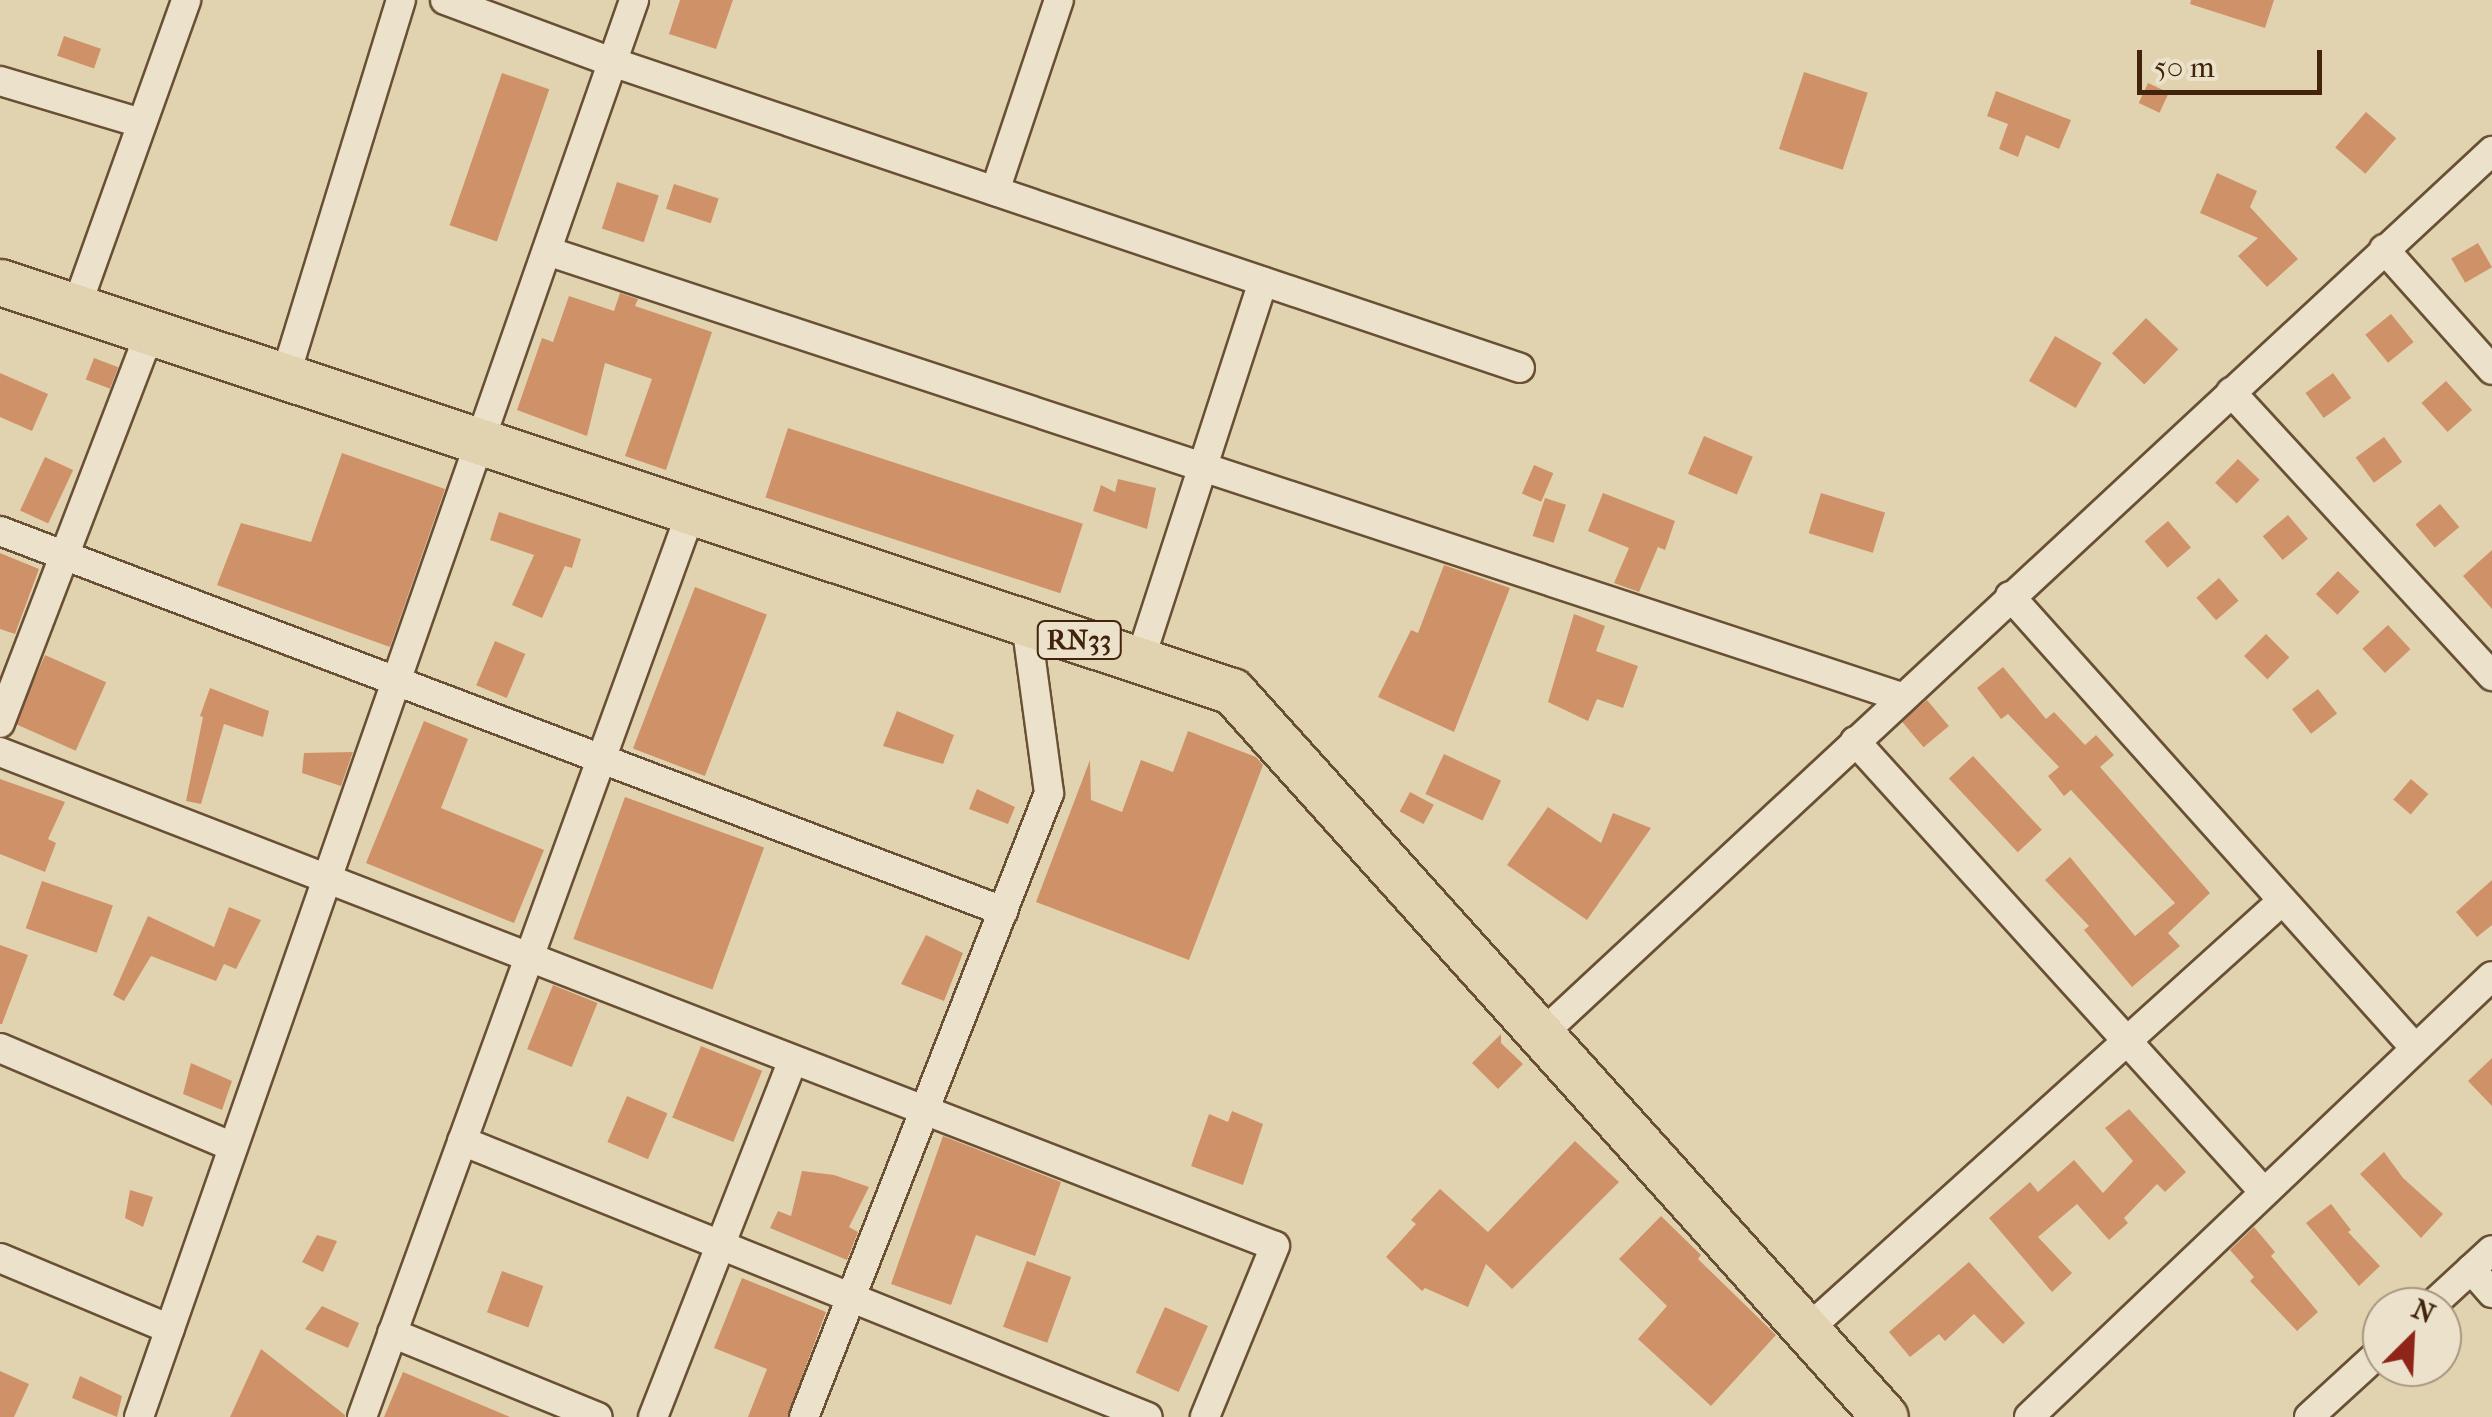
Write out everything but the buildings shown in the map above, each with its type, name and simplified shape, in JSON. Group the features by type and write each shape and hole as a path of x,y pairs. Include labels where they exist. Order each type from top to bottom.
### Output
{"main road":[{"name":"RN33","path":"0,282 1232,691 1543,1032 1884,1417"}],"street":[{"path":"76,308 186,0"},
{"path":"285,377 401,0"},
{"path":"445,0 612,62 1520,368"},
{"path":"139,1417 634,0"},
{"path":"995,191 1059,0"},
{"path":"0,81 140,123"},
{"path":"1543,1032 2492,151"},
{"path":"2384,248 2492,370"},
{"path":"546,251 1902,697"},
{"path":"1140,660 1263,282"},
{"path":"0,723 150,332"},
{"path":"2231,392 2492,676"},
{"path":"362,1417 692,512"},
{"path":"0,531 1003,911"},
{"path":"2010,596 2416,1048"},
{"path":"804,1417 1050,793 1026,623"},
{"path":"1855,741 2264,1192"},
{"path":"0,752 1274,1246 1205,1417"},
{"path":"1807,1330 2282,901"},
{"path":"2030,1417 2492,976"},
{"path":"0,1048 233,1147"},
{"path":"652,1417 794,1060"},
{"path":"462,1141 1148,1417"},
{"path":"0,1258 170,1328"},
{"path":"2452,1287 2482,1260 2492,1293"},
{"path":"392,1332 598,1417"},
{"path":"2309,1417 2362,1368"}]}
